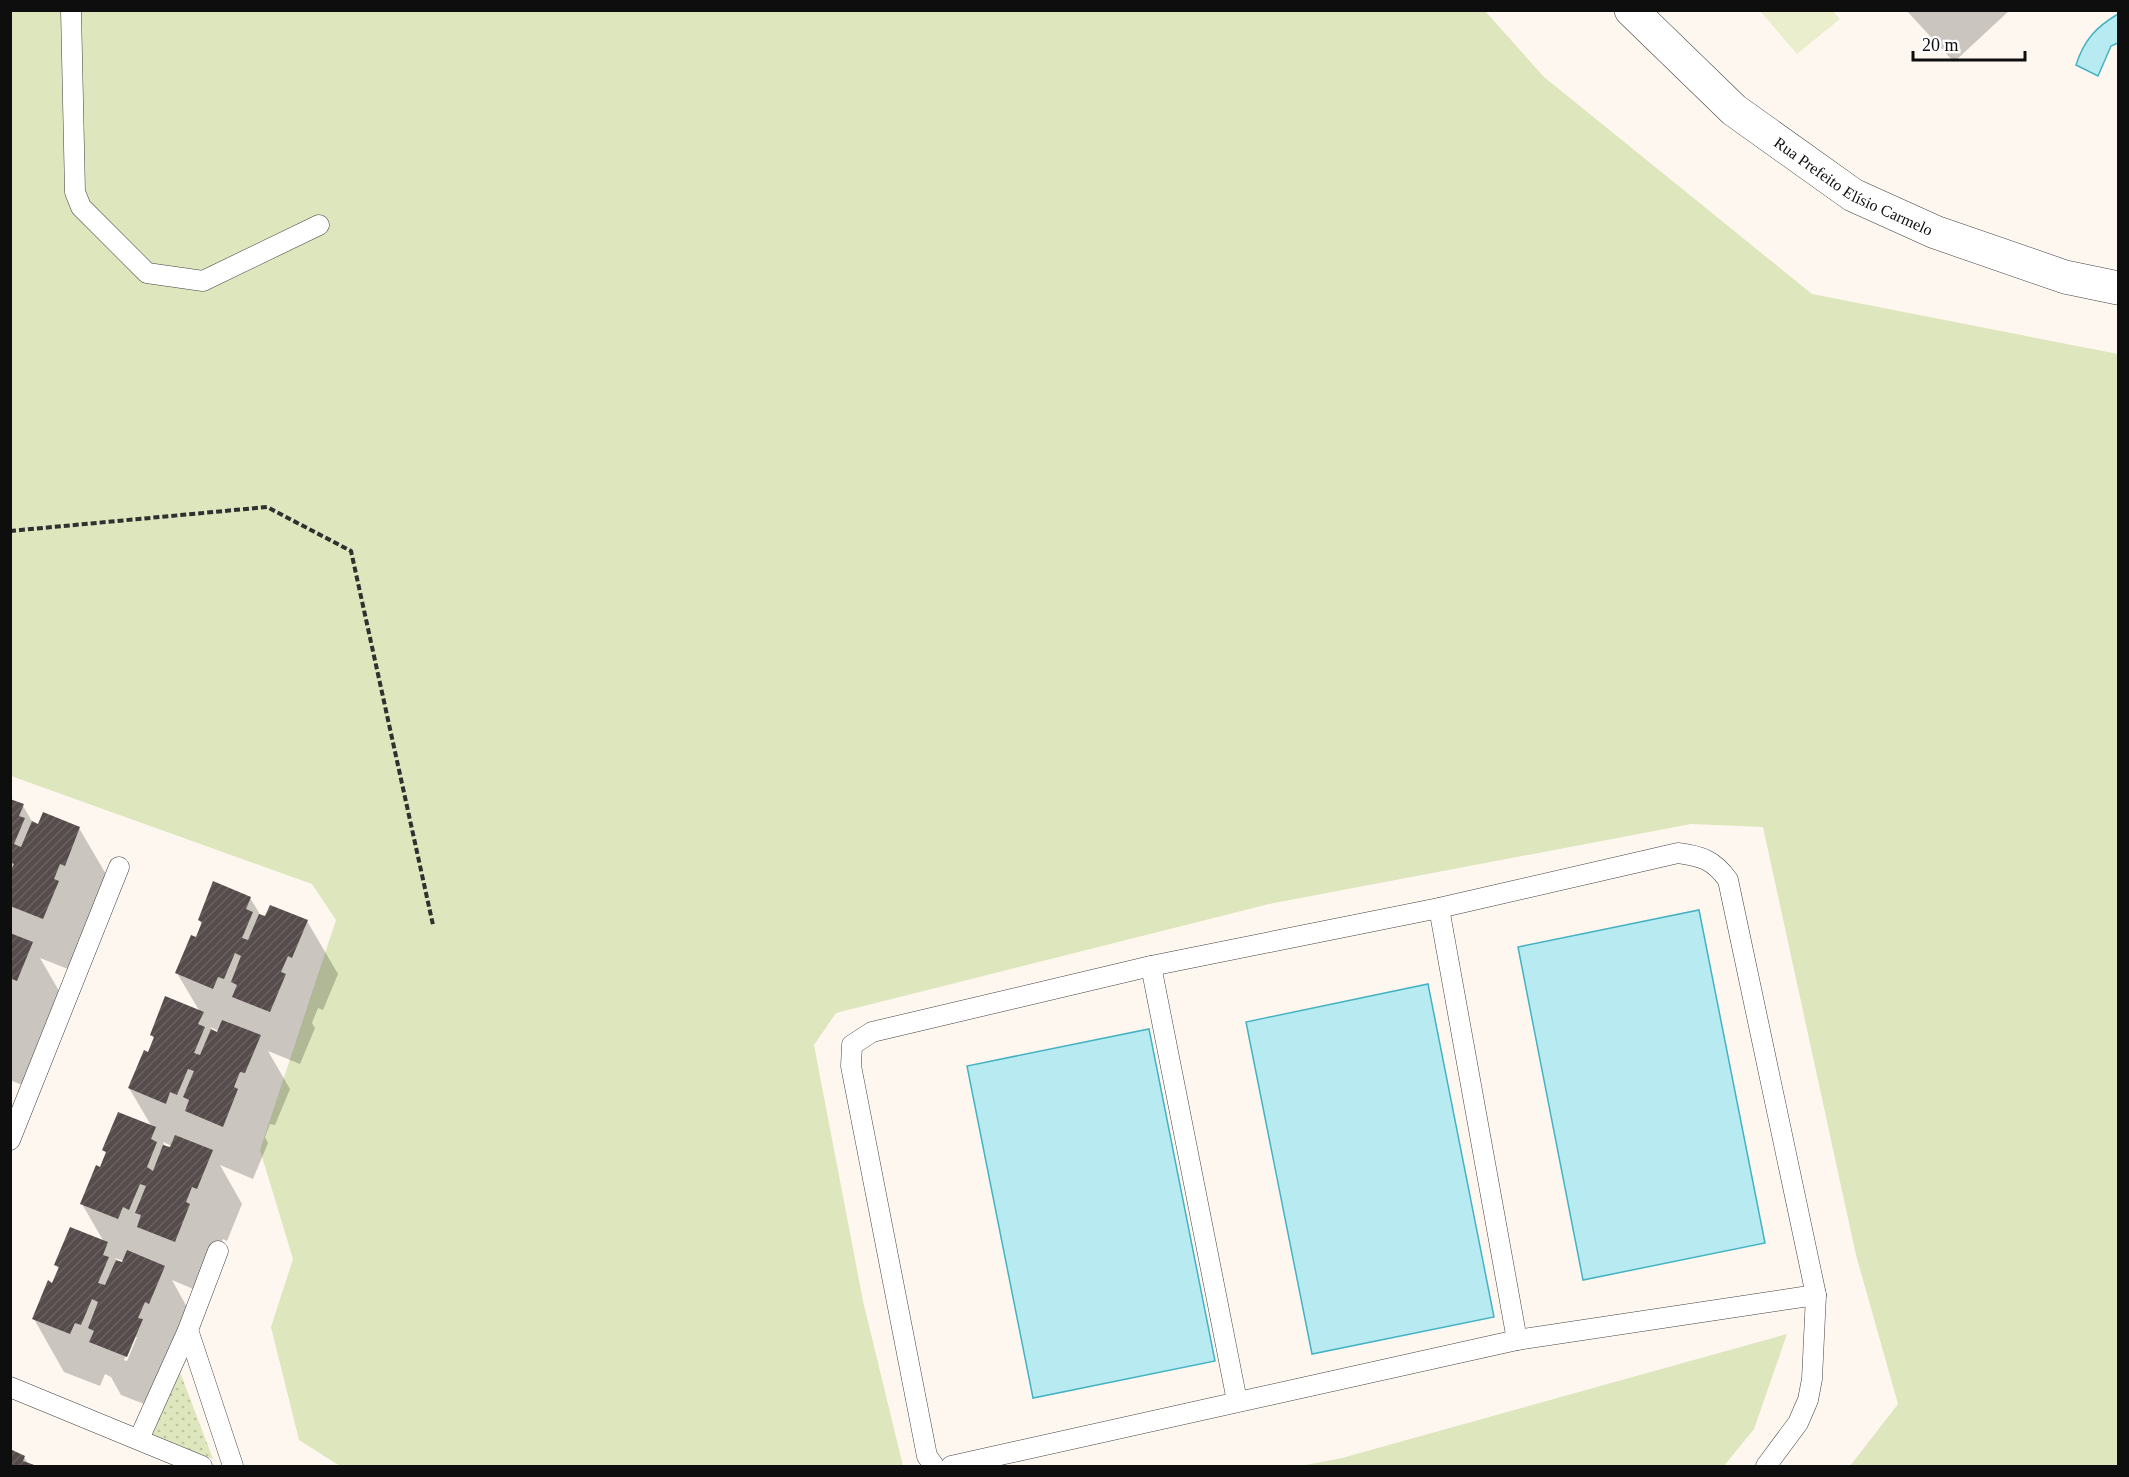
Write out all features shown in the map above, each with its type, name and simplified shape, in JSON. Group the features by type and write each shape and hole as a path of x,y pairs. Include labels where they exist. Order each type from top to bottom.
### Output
{"street":[{"name":"Rua Prefeito Elísio Carmelo","path":"1631,10 1734,110 1853,195 1935,232 2065,277 2118,288"}],"lane":[{"path":"71,10 75,192 81,207 147,273 203,280 319,225"},
{"path":"934,1467 927,1456 851,1066 852,1045 872,1032 1151,966 1439,908 1678,854 1699,855 1713,862 1728,880 1816,1295 1812,1379 1808,1400 1798,1423 1766,1467"},
{"path":"10,1140 119,867"},
{"path":"1439,908 1517,1340"},
{"path":"1151,966 1237,1401"},
{"path":"139,1439 188,1330 218,1251"},
{"path":"951,1467 1517,1340 1816,1295"},
{"path":"188,1330 233,1467"},
{"path":"10,1388 139,1439 202,1467"}],"path":[{"path":"10,531 267,507 351,551 433,925"}],"green space":[{"path":"10,11 1485,11 1544,77 1812,294 2118,354 2118,1466 1850,1466 1898,1404 1856,1255 1763,827 1691,824 1269,904 836,1013 814,1045 863,1301 903,1466 340,1466 299,1440 271,1327 293,1259 260,1150 336,920 312,884 11,776"},
{"path":"1760,11 1833,11 1840,19 1797,54"},
{"path":"1787,1334 1754,1429 1724,1466 1300,1466 1342,1458"},
{"path":"180,1372 213,1459 152,1435"}],"water":[{"path":"2118,14 2118,43 2111,46 2098,76 2076,65 2083,48 2092,35"},
{"path":"1699,910 1765,1243 1583,1280 1518,947"},
{"path":"1428,984 1494,1317 1312,1354 1246,1022"},
{"path":"1149,1029 1215,1361 1033,1398 967,1066"}],"building":[{"path":"10,799 24,804 19,816 25,818 14,844 21,847 32,821 38,824 43,812 80,827 65,866 60,864 54,879 59,881 43,919 10,906 10,872 14,864 10,862"},
{"path":"213,881 251,897 246,909 253,912 242,938 248,940 259,914 265,916 270,905 308,920 292,958 288,956 281,972 286,974 270,1012 232,997 237,985 231,982 241,956 235,953 224,979 218,977 213,989 175,973 191,935 196,937 202,922 198,920"},
{"path":"10,933 33,942 17,981 12,979 11,983"},
{"path":"165,996 204,1012 198,1024 205,1027 194,1053 200,1055 211,1029 217,1032 222,1020 261,1035 245,1073 240,1072 234,1087 238,1089 223,1127 185,1111 189,1100 183,1097 194,1071 188,1069 177,1095 170,1092 166,1104 128,1088 144,1050 148,1052 154,1037 150,1035"},
{"path":"118,1112 156,1127 151,1139 157,1142 147,1167 153,1171 163,1145 170,1147 175,1135 213,1150 197,1189 192,1187 186,1202 190,1204 175,1242 137,1227 141,1215 135,1213 146,1186 140,1184 129,1210 123,1207 118,1219 80,1204 96,1165 100,1167 106,1152 102,1150"},
{"path":"70,1227 108,1242 103,1255 109,1257 98,1283 105,1285 116,1260 122,1262 127,1250 165,1266 149,1304 145,1302 138,1318 143,1319 127,1357 89,1342 94,1331 88,1328 98,1302 92,1299 81,1325 75,1323 70,1334 32,1319 48,1280 52,1283 59,1267 54,1265"},
{"path":"10,1449 25,1456 23,1461 37,1466 10,1466"}]}
